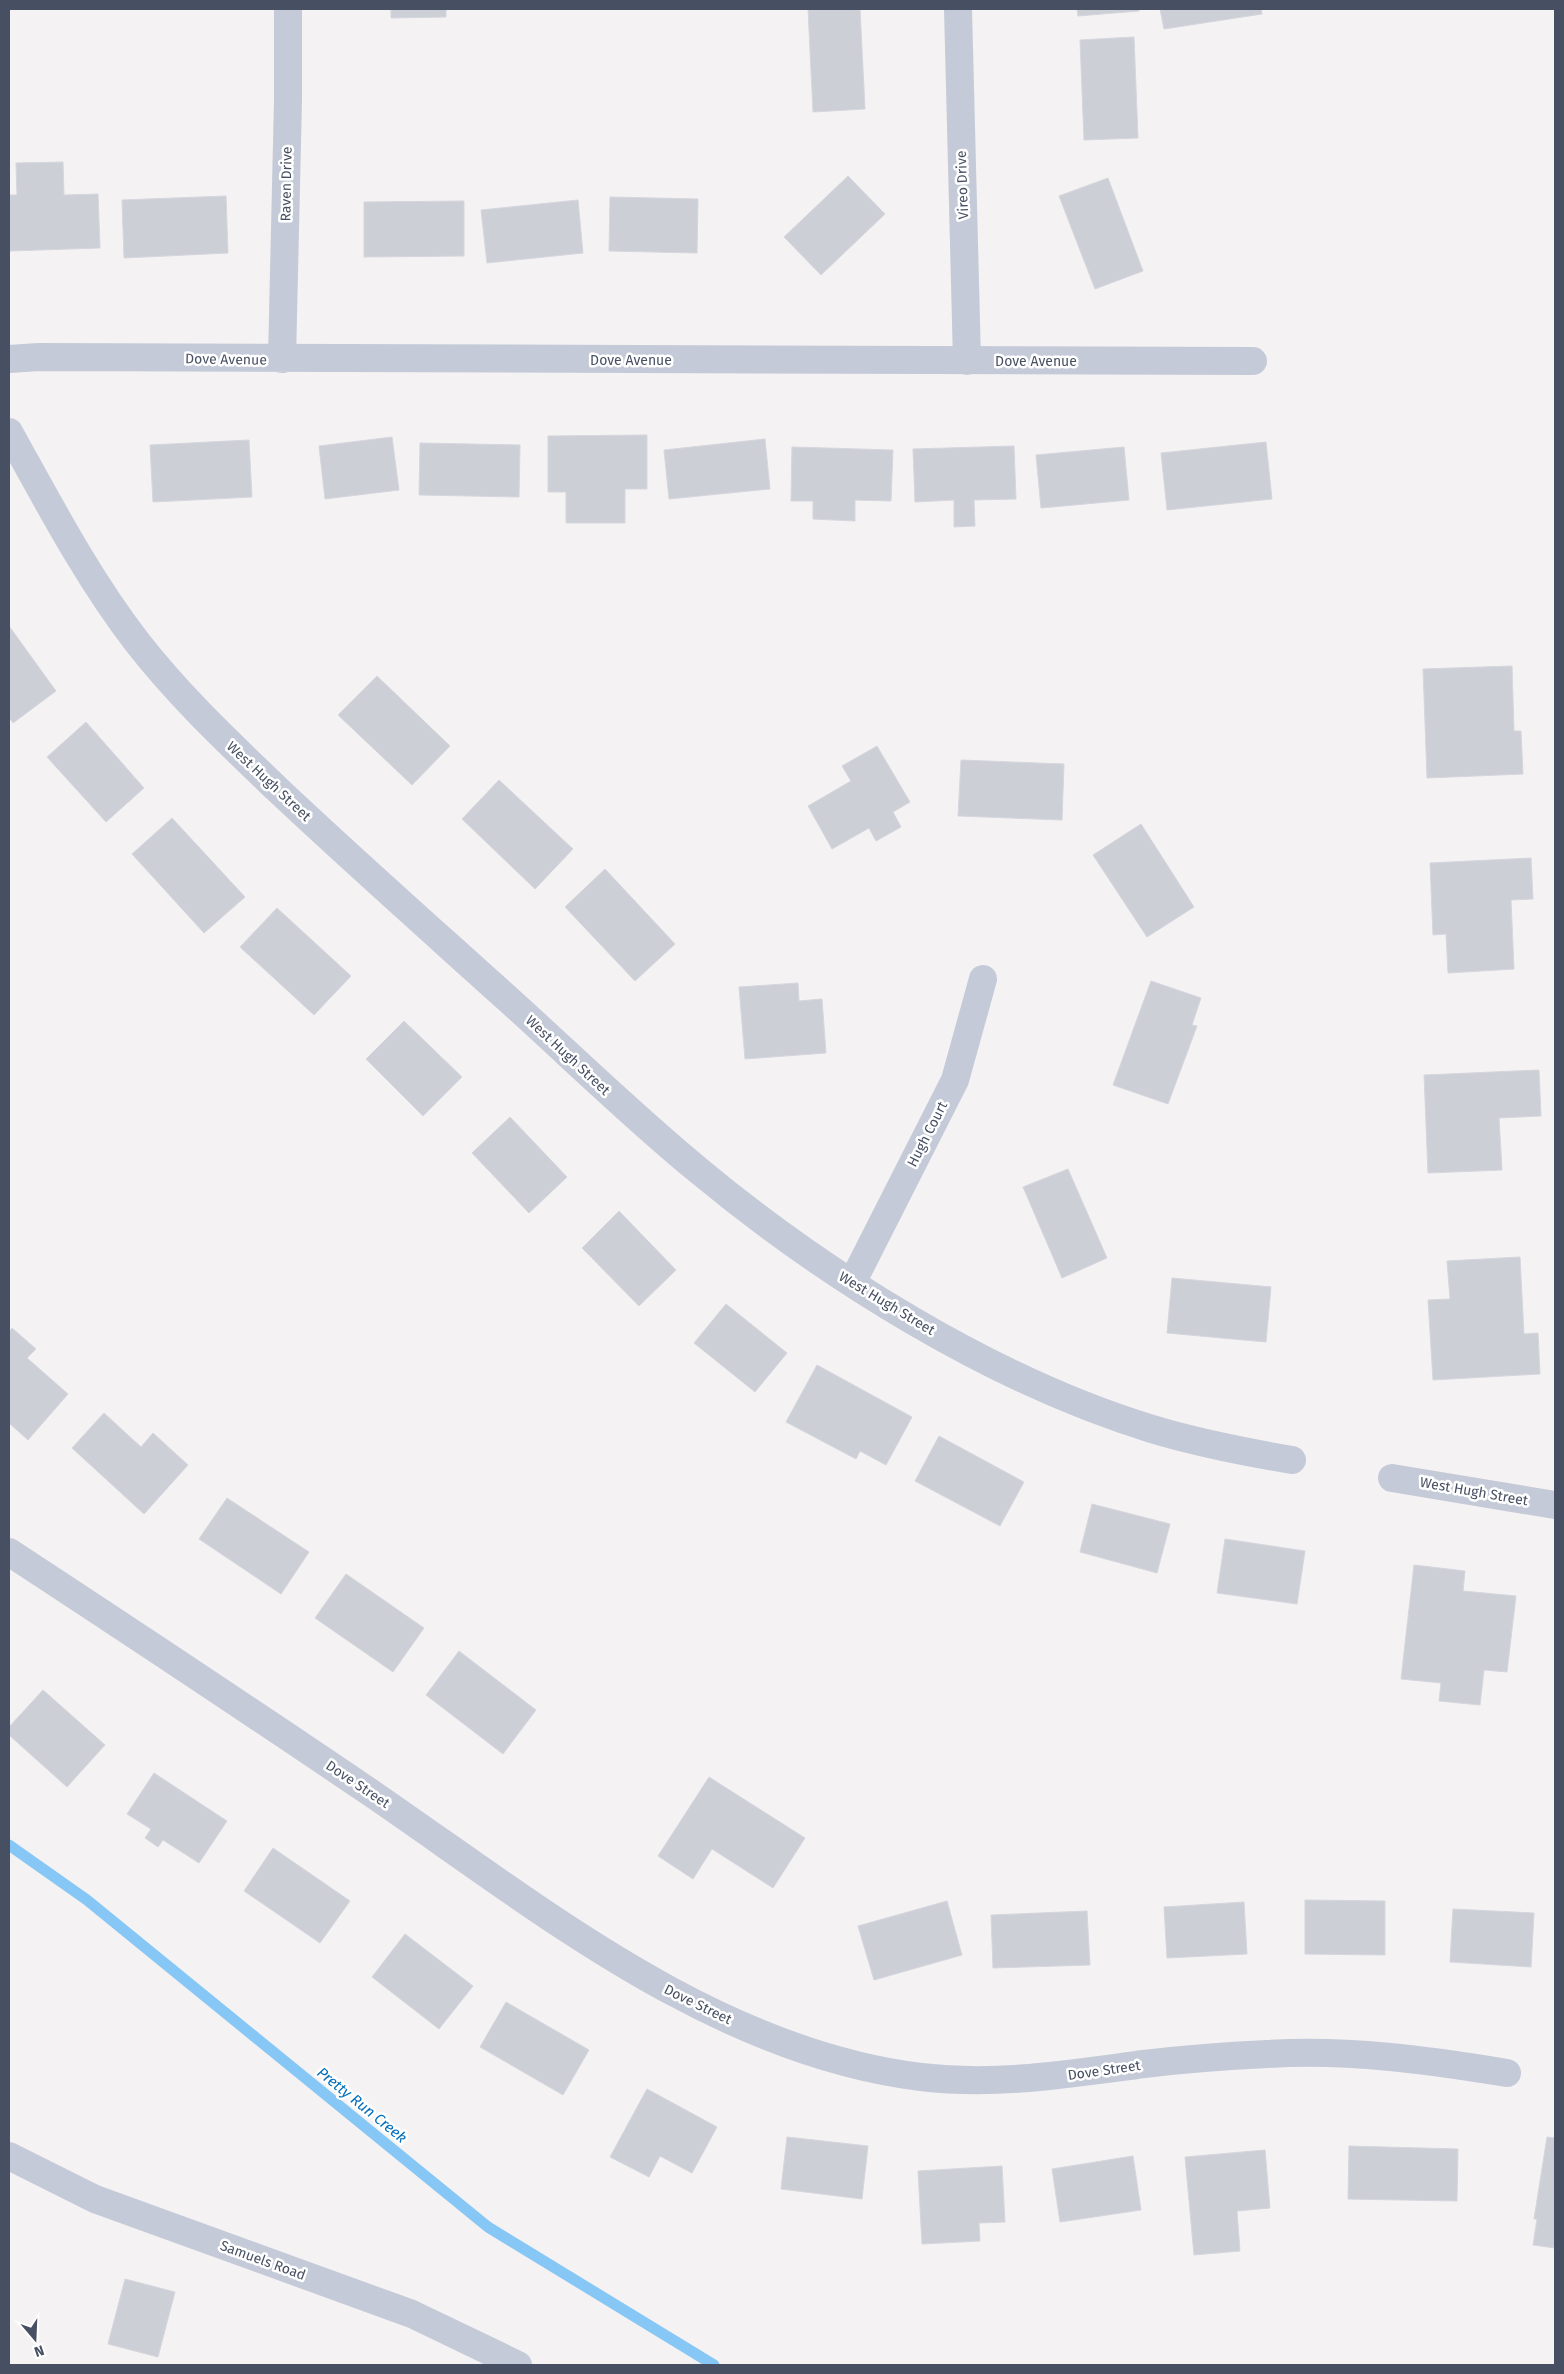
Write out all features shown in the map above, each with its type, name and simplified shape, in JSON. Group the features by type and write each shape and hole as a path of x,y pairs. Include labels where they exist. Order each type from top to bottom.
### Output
{"street":[{"name":"Raven Drive","path":"282,359 288,100 288,9"},
{"name":"Vireo Drive","path":"958,9 967,362"},
{"name":"Dove Avenue","path":"9,359 40,357 967,362 1253,361"},
{"name":"West Hugh Street","path":"9,432 94,580 138,642 210,726 340,849 550,1036 629,1111 700,1172 795,1244 852,1283 949,1341 1031,1382 1082,1404 1160,1431 1221,1447 1292,1460"},
{"name":"Hugh Court","path":"852,1283 955,1080 983,979"},
{"name":"West Hugh Street","path":"1392,1478 1555,1505"},
{"name":"Dove Street","path":"9,1552 285,1734 598,1948 661,1986 726,2019 809,2052 864,2067 911,2075 978,2081 1048,2078 1147,2064 1272,2053 1348,2054 1423,2060 1506,2073"},
{"name":"Samuels Road","path":"9,2156 95,2199 412,2314 518,2365"}],"building":[{"path":"391,9 446,9 446,17 391,18"},
{"path":"808,9 860,9 865,109 813,112"},
{"path":"1077,9 1139,9 1139,11 1078,16"},
{"path":"1160,9 1261,9 1262,14 1164,29"},
{"path":"1134,37 1138,138 1084,140 1080,40"},
{"path":"63,162 64,195 98,194 100,248 9,251 9,195 17,195 16,163"},
{"path":"848,176 885,214 821,275 784,237"},
{"path":"1108,178 1143,271 1095,289 1059,196"},
{"path":"226,196 228,253 124,258 122,200"},
{"path":"610,197 698,199 697,253 609,251"},
{"path":"578,200 583,253 487,263 481,210"},
{"path":"464,201 464,256 364,257 364,202"},
{"path":"647,435 647,489 625,489 625,523 566,523 566,492 548,492 548,436"},
{"path":"392,437 399,490 325,499 319,446"},
{"path":"765,439 770,489 669,499 664,450"},
{"path":"249,440 252,497 153,502 150,445"},
{"path":"1266,442 1272,499 1167,510 1161,453"},
{"path":"420,443 520,445 519,497 419,495"},
{"path":"1014,446 1016,499 974,500 975,526 954,527 954,500 915,502 913,449"},
{"path":"792,447 893,450 891,501 855,500 855,521 813,519 813,501 791,501"},
{"path":"1124,447 1129,500 1041,508 1036,455"},
{"path":"9,626 56,691 13,723 9,717"},
{"path":"1512,666 1514,731 1521,731 1523,774 1427,778 1423,669"},
{"path":"377,676 450,746 412,785 338,715"},
{"path":"86,722 144,788 106,822 47,757"},
{"path":"877,746 910,802 893,812 901,827 876,841 869,828 832,849 808,806 851,781 842,766"},
{"path":"961,760 1064,764 1062,820 958,816"},
{"path":"499,780 573,849 535,889 462,819"},
{"path":"172,818 245,897 204,933 132,854"},
{"path":"1141,824 1194,907 1147,937 1093,855"},
{"path":"1531,858 1533,899 1511,900 1514,969 1448,973 1446,934 1433,935 1430,863"},
{"path":"605,869 675,944 635,981 565,907"},
{"path":"277,908 351,976 314,1015 240,947"},
{"path":"1151,981 1201,998 1192,1025 1197,1026 1168,1104 1113,1085"},
{"path":"798,983 799,1001 822,999 826,1053 745,1059 739,987"},
{"path":"404,1021 462,1077 423,1116 366,1059"},
{"path":"1539,1070 1541,1116 1499,1118 1502,1170 1428,1173 1424,1075"},
{"path":"510,1117 567,1177 529,1213 472,1153"},
{"path":"1068,1169 1107,1258 1062,1278 1023,1187"},
{"path":"619,1211 676,1270 639,1306 582,1248"},
{"path":"1520,1257 1524,1334 1538,1333 1540,1374 1433,1380 1428,1300 1450,1299 1447,1261"},
{"path":"1172,1278 1271,1287 1266,1342 1167,1333"},
{"path":"726,1304 787,1353 755,1392 694,1343"},
{"path":"12,1328 36,1349 27,1358 68,1394 28,1440 9,1423 9,1332"},
{"path":"817,1365 912,1417 886,1465 860,1451 856,1459 786,1422"},
{"path":"104,1413 141,1447 153,1433 188,1465 144,1514 72,1448"},
{"path":"939,1436 1024,1482 1000,1526 915,1481"},
{"path":"227,1498 309,1552 281,1594 199,1539"},
{"path":"1092,1504 1170,1524 1157,1573 1080,1552"},
{"path":"1225,1539 1305,1551 1297,1604 1217,1593"},
{"path":"1414,1565 1465,1571 1463,1591 1516,1596 1507,1672 1484,1670 1480,1705 1439,1701 1441,1683 1401,1679"},
{"path":"346,1574 424,1628 393,1672 315,1618"},
{"path":"459,1651 536,1710 503,1754 426,1695"},
{"path":"43,1690 105,1745 67,1787 9,1735 9,1727"},
{"path":"154,1773 227,1821 199,1863 163,1840 158,1847 145,1838 151,1829 127,1814"},
{"path":"709,1777 805,1838 773,1888 712,1849 693,1879 658,1856"},
{"path":"273,1848 350,1901 320,1943 244,1891"},
{"path":"1305,1900 1385,1901 1385,1955 1305,1954"},
{"path":"947,1901 962,1955 874,1980 858,1926"},
{"path":"1244,1902 1247,1954 1167,1958 1164,1907"},
{"path":"1453,1909 1534,1913 1531,1967 1450,1962"},
{"path":"1087,1911 1090,1965 993,1968 991,1915"},
{"path":"405,1934 473,1986 439,2029 372,1977"},
{"path":"506,2002 589,2050 563,2095 480,2047"},
{"path":"647,2089 717,2127 692,2173 660,2156 649,2177 610,2157"},
{"path":"787,2137 868,2146 862,2199 781,2189"},
{"path":"1547,2137 1555,2138 1555,2248 1533,2245 1537,2219 1534,2219"},
{"path":"1349,2146 1458,2149 1457,2201 1348,2199"},
{"path":"1265,2150 1270,2208 1237,2211 1240,2251 1194,2255 1185,2157"},
{"path":"1133,2156 1141,2210 1060,2222 1052,2169"},
{"path":"1002,2166 1005,2222 979,2223 980,2241 922,2244 918,2171"},
{"path":"125,2279 175,2292 158,2357 108,2344"}],"waterway":[{"name":"Pretty Run Creek","path":"9,1845 87,1900 488,2227 714,2365"}]}
